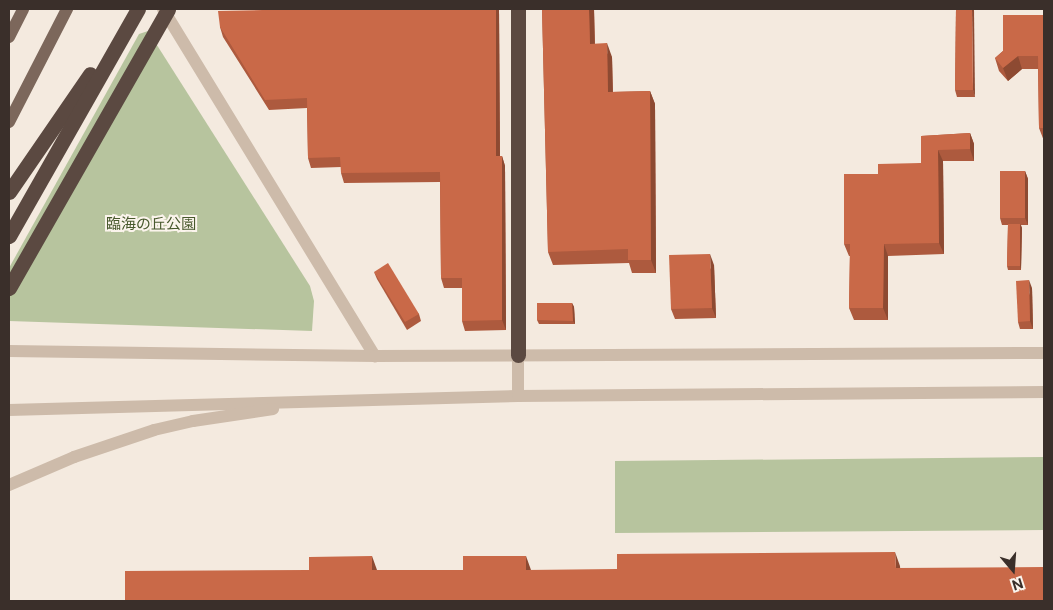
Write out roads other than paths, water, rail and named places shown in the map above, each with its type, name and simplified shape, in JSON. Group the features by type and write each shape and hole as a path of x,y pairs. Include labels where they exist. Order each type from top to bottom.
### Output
{"highway":[{"path":"9,192 131,9"},
{"path":"9,236 138,9"},
{"path":"9,288 168,9"},
{"path":"518,9 520,206 518,355"}],"main road":[{"path":"9,37 23,9"},
{"path":"9,122 67,9"}],"street":[{"path":"163,9 375,356"},
{"path":"9,351 375,356 1044,353"},
{"path":"518,355 518,396"},
{"path":"9,410 350,399 518,396 1044,392"},
{"path":"9,485 74,457 173,426 350,399"}],"park label":[{"name":"臨海の丘公園","path":"151,224"}]}
